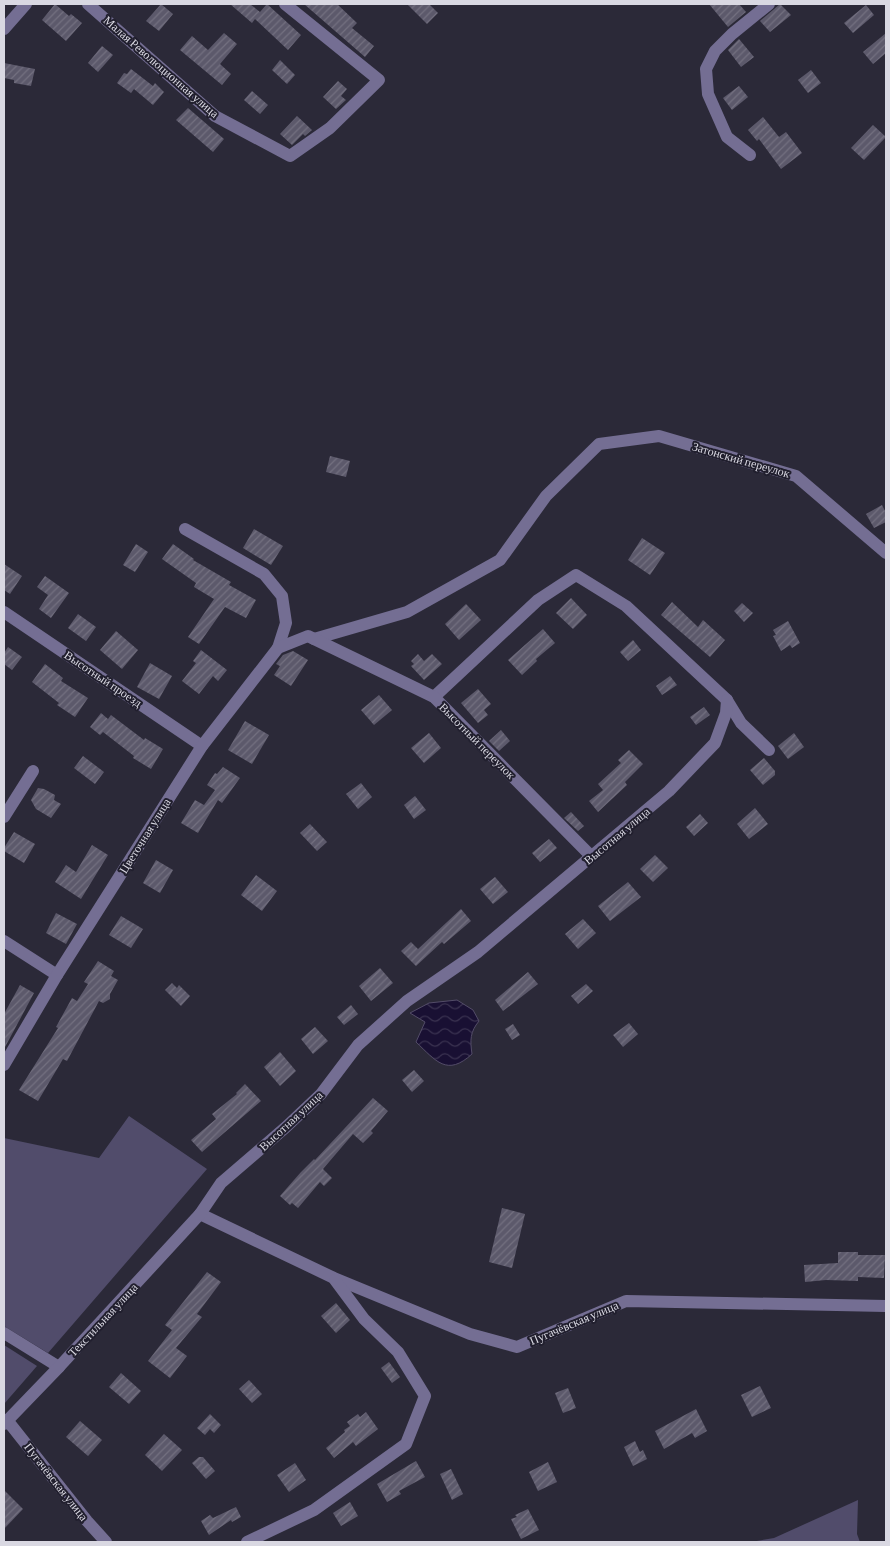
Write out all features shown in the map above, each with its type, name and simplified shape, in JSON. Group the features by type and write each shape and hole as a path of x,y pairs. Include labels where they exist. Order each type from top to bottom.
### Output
{"street":[{"path":"4,29 26,4"},
{"name":"Малая Революционная улица","path":"88,4 215,116 290,156 330,128 379,80 285,4"},
{"path":"750,155 727,137 708,94 706,69 715,51 732,34 769,4"},
{"name":"Затонский переулок","path":"314,639 407,612 500,560 546,496 599,444 659,436 796,476 886,553"},
{"path":"186,528 264,574 282,596 286,624 278,648"},
{"path":"434,697 538,600 576,575 626,606 727,700 741,723 769,750"},
{"name":"Высотный проезд","path":"4,612 202,746"},
{"path":"278,648 308,636 314,639"},
{"name":"Высотный переулок","path":"314,639 434,697 592,857"},
{"name":"Цветочная улица","path":"4,1065 57,975 202,746 278,648"},
{"name":"Высотная улица","path":"200,1214 221,1183 321,1094 358,1045 407,1001 478,952 669,791 715,743 726,713 727,700"},
{"path":"4,817 33,771"},
{"path":"4,941 57,975"},
{"name":"Пугачёвская улица","path":"200,1214 334,1278 470,1334 517,1346 626,1301 886,1306"},
{"name":"Текстильная улица","path":"6,1422 200,1214"},
{"name":"Пугачёвская улица","path":"247,1542 314,1510 406,1444 425,1396 398,1352 364,1319 334,1278"},
{"path":"4,1333 59,1367"},
{"name":"Пугачёвская улица","path":"6,1422 106,1542"}],"shaded area":[{"path":"129,1116 207,1169 48,1353 4,1326 4,1138 99,1158"},
{"path":"4,1345 37,1366 4,1404"},
{"path":"858,1500 857,1534 860,1542 751,1542 774,1538"}],"water":[{"path":"457,1000 473,1010 479,1021 471,1036 472,1054 456,1064 442,1064 416,1042 425,1022 410,1013 429,1003"}],"building":[{"path":"55,4 69,16 71,14 82,23 66,41 42,20"},
{"path":"161,4 173,14 159,31 146,21"},
{"path":"230,4 250,4 260,12 267,4 301,35 288,50 255,19 252,23"},
{"path":"304,4 337,4 357,23 352,28 374,46 365,57"},
{"path":"407,4 429,4 438,13 427,24"},
{"path":"709,4 739,4 746,12 728,27"},
{"path":"780,4 791,15 770,32 760,21"},
{"path":"866,5 874,15 853,33 844,23"},
{"path":"224,33 237,44 220,64 231,74 222,85 180,50 192,36 208,50"},
{"path":"886,33 886,53 873,64 863,52"},
{"path":"739,39 754,57 741,67 728,50"},
{"path":"102,46 113,55 98,72 88,63"},
{"path":"280,60 295,75 287,84 272,70"},
{"path":"4,63 35,69 31,86 14,83 14,80 4,78"},
{"path":"131,69 153,86 155,83 164,92 153,105 134,89 131,93 117,83 124,73 127,74"},
{"path":"811,70 821,83 808,93 798,80"},
{"path":"338,81 347,89 341,96 346,100 336,109 323,97"},
{"path":"739,86 748,97 732,110 723,98"},
{"path":"252,91 268,105 260,114 244,100"},
{"path":"188,108 224,139 213,152 176,120"},
{"path":"297,116 312,130 305,136 303,134 292,145 280,134"},
{"path":"763,117 779,137 786,132 802,153 781,169 759,139 757,141 748,130"},
{"path":"873,125 886,137 864,160 851,148"},
{"path":"330,456 350,461 346,477 326,472"},
{"path":"882,505 886,513 886,522 874,528 866,514"},
{"path":"254,529 283,546 271,565 243,548"},
{"path":"642,538 665,553 650,575 628,560"},
{"path":"136,544 148,552 135,572 123,565"},
{"path":"173,544 193,560 231,582 229,585 256,600 246,618 225,607 199,644 188,637 214,599 194,587 196,583 162,559"},
{"path":"4,564 22,576 10,594 4,590"},
{"path":"45,576 69,593 51,618 39,609 48,595 37,587"},
{"path":"571,598 587,615 573,629 556,613"},
{"path":"672,602 698,627 703,620 725,640 710,657 661,615"},
{"path":"742,603 753,613 744,622 734,611"},
{"path":"466,604 481,620 459,640 445,624"},
{"path":"78,614 96,627 86,641 68,628"},
{"path":"788,621 800,643 792,648 790,645 781,651 773,636 776,635 773,630"},
{"path":"543,629 555,643 536,659 537,661 522,675 508,660"},
{"path":"116,631 138,650 122,669 100,650"},
{"path":"633,640 641,650 628,661 620,652"},
{"path":"8,647 22,657 12,670 4,664 4,653"},
{"path":"201,650 227,670 218,681 213,676 199,694 182,681 196,663 193,661"},
{"path":"293,651 308,660 291,686 274,675 280,666 276,664 283,655"},
{"path":"418,654 424,661 432,654 442,664 424,680 411,666 414,664 411,661"},
{"path":"150,663 172,676 159,699 137,687"},
{"path":"45,664 63,678 61,681 88,698 75,717 57,705 59,703 32,682"},
{"path":"670,676 677,685 662,695 656,686"},
{"path":"478,689 491,704 484,710 488,715 478,723 461,703"},
{"path":"379,695 392,710 374,725 361,710"},
{"path":"704,707 710,715 696,725 690,717"},
{"path":"101,713 108,719 111,715 144,740 145,738 163,749 151,769 133,758 134,756 103,732 100,735 90,727"},
{"path":"245,721 269,735 252,764 228,750"},
{"path":"501,730 510,741 499,751 489,741"},
{"path":"429,733 441,748 424,763 411,748"},
{"path":"794,733 804,747 788,759 778,746"},
{"path":"629,750 643,764 625,782 627,785 598,812 589,801 603,790 598,784 621,763 618,760"},
{"path":"83,756 104,772 95,784 74,768"},
{"path":"764,758 775,771 775,775 763,785 750,770"},
{"path":"223,767 240,778 222,803 218,800 198,833 181,823 195,800 204,805 215,790 207,785 215,773 217,774"},
{"path":"361,783 372,797 358,809 346,794"},
{"path":"38,788 55,795 54,800 61,804 51,818 36,809 31,800"},
{"path":"415,796 426,810 414,819 404,805"},
{"path":"755,808 768,824 749,839 737,824"},
{"path":"571,812 584,826 578,831 564,818"},
{"path":"700,814 708,823 694,836 686,827"},
{"path":"310,824 327,842 317,851 300,833"},
{"path":"14,832 35,844 24,863 4,851"},
{"path":"549,839 557,848 540,862 532,853"},
{"path":"92,845 108,855 81,899 55,882 66,865 76,872"},
{"path":"655,855 668,868 653,882 640,869"},
{"path":"156,860 173,870 160,893 143,883"},
{"path":"256,875 277,891 262,911 241,895"},
{"path":"495,877 508,892 493,904 480,889"},
{"path":"628,882 641,897 610,921 598,906"},
{"path":"461,909 471,921 444,944 442,942 416,966 401,951 411,942 418,949"},
{"path":"56,913 77,924 66,944 46,933"},
{"path":"121,916 143,929 131,948 109,935"},
{"path":"583,919 596,933 578,949 565,934"},
{"path":"98,961 114,971 111,976 118,980 110,994 110,999 103,1003 99,1001 67,1061 63,1059 38,1101 19,1090 58,1028 56,1027 72,998 77,1001 88,984 84,982"},
{"path":"380,968 393,983 371,1001 359,986"},
{"path":"528,972 538,984 503,1011 495,1000"},
{"path":"172,983 177,988 179,985 190,996 181,1006 165,990"},
{"path":"586,984 593,991 578,1004 571,996"},
{"path":"20,985 34,993 4,1049 4,1014"},
{"path":"351,1005 358,1014 344,1025 337,1017"},
{"path":"629,1023 638,1034 623,1047 613,1035"},
{"path":"513,1024 520,1035 512,1040 505,1029"},
{"path":"315,1027 328,1041 313,1054 301,1039"},
{"path":"280,1052 296,1071 280,1086 264,1067"},
{"path":"414,1070 424,1081 412,1092 402,1080"},
{"path":"245,1084 261,1101 202,1152 191,1140 216,1119 212,1114 237,1094"},
{"path":"373,1098 388,1111 371,1131 373,1133 363,1143 353,1134 323,1169 332,1178 324,1186 320,1182 298,1208 292,1203 290,1205 280,1196"},
{"path":"502,1208 525,1214 512,1268 489,1262"},
{"path":"838,1252 858,1252 858,1255 885,1255 884,1278 858,1277 858,1281 826,1280 805,1282 804,1265 838,1263"},
{"path":"207,1272 221,1282 197,1314 202,1317 176,1348 187,1356 170,1378 148,1361 172,1330 165,1325"},
{"path":"336,1303 350,1320 336,1333 321,1316"},
{"path":"389,1362 400,1377 392,1383 381,1368"},
{"path":"121,1373 141,1391 129,1404 109,1387"},
{"path":"249,1380 262,1394 252,1403 239,1389"},
{"path":"760,1386 771,1408 752,1417 741,1395"},
{"path":"568,1388 576,1408 563,1413 555,1393"},
{"path":"696,1409 707,1431 695,1438 692,1433 664,1449 655,1431"},
{"path":"366,1412 378,1429 356,1446 353,1442 334,1458 326,1448 350,1426 347,1422 358,1414 360,1417"},
{"path":"210,1414 221,1425 214,1433 210,1429 205,1435 197,1428"},
{"path":"80,1421 102,1440 88,1456 66,1437"},
{"path":"164,1434 182,1450 162,1471 145,1455"},
{"path":"635,1441 640,1452 643,1450 647,1459 633,1466 624,1447"},
{"path":"199,1457 203,1457 215,1471 206,1479 192,1463"},
{"path":"416,1461 425,1477 399,1491 401,1494 387,1502 377,1484"},
{"path":"548,1462 557,1482 538,1491 529,1472"},
{"path":"295,1463 306,1480 289,1492 277,1475"},
{"path":"451,1469 463,1494 452,1500 440,1474"},
{"path":"4,1490 23,1509 4,1529"},
{"path":"350,1502 358,1516 341,1526 333,1513"},
{"path":"236,1507 241,1517 232,1522 231,1520 209,1535 201,1521 210,1515 213,1518"},
{"path":"528,1509 539,1530 521,1539 511,1519"}]}
